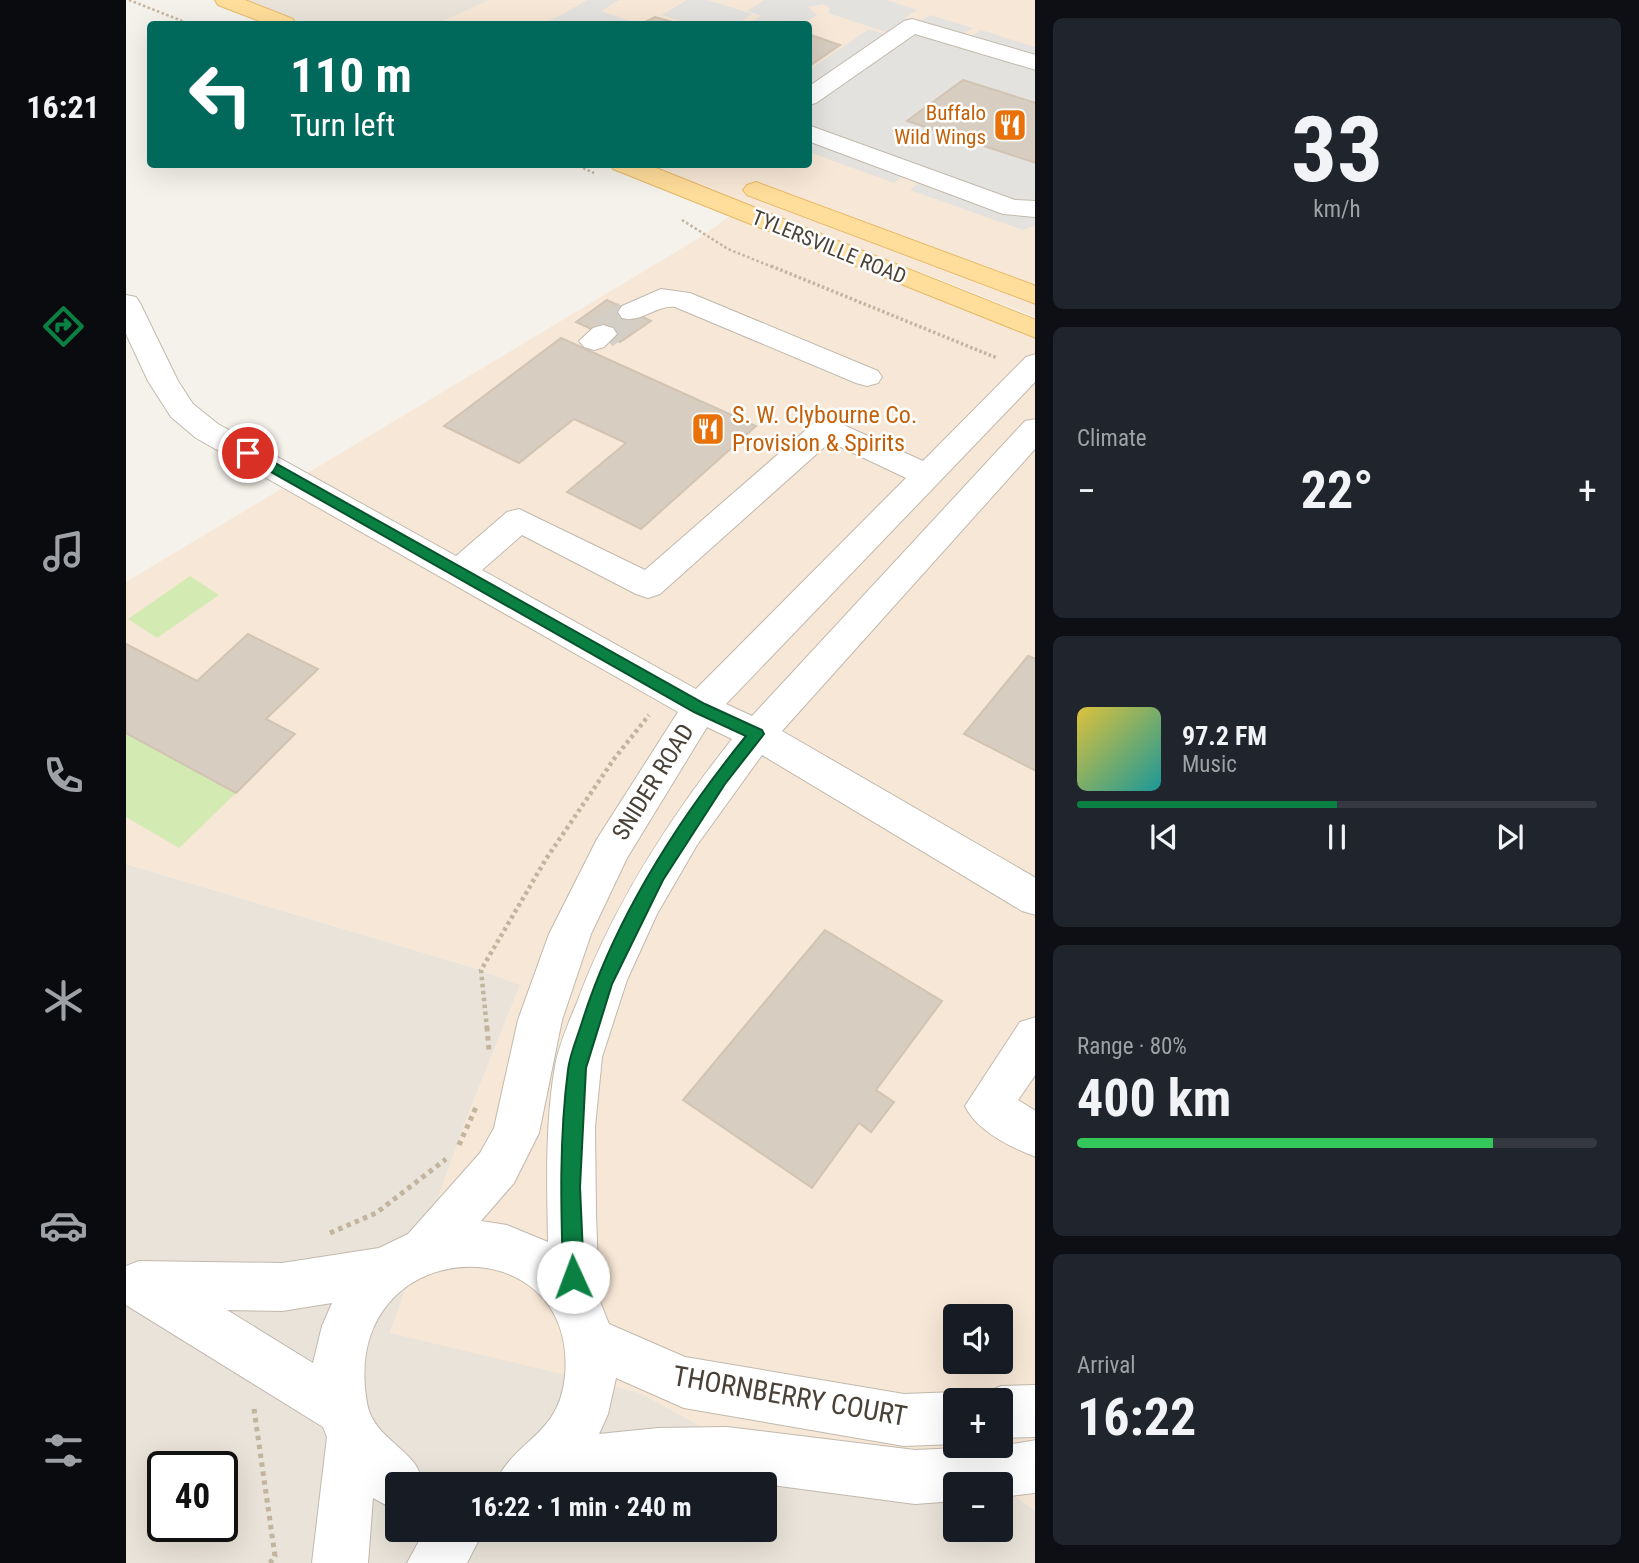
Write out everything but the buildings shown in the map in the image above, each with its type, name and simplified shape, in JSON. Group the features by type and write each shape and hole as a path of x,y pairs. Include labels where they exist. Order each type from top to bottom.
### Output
{"main road":[{"path":"226,0 278,21"},
{"path":"253,11 286,21"},
{"name":"TYLERSVILLE ROAD","path":"632,168 1035,330"},
{"name":"TYLERSVILLE ROAD","path":"699,168 1035,296"}],"street":[{"path":"812,95 912,26 1035,63"},
{"path":"812,133 1013,208 1035,209"},
{"path":"632,312 661,297 680,299 867,377"},
{"path":"126,303 163,381 182,410 207,431 700,708 757,734 1035,899"},
{"name":"SNIDER ROAD","path":"345,1424 335,1370 342,1335 358,1303 407,1260 497,1168 516,1133 540,1020 570,934 611,850 700,708 925,474 1020,362"},
{"path":"538,1472 576,1429 592,1385 582,1320 570,1187 577,1068 603,984 656,876 720,780 757,734 1035,428"},
{"path":"459,572 519,520 648,586 826,429 925,474"},
{"path":"1035,1036 988,1106 1035,1136"},
{"path":"132,1283 282,1287 407,1260 468,1241 509,1248 546,1268 582,1320"},
{"path":"132,1283 345,1424 375,1469 385,1476"},
{"name":"THORNBERRY COURT","path":"582,1320 684,1382 904,1420 943,1418"},
{"path":"1013,1411 1035,1410"},
{"path":"340,1563 345,1424"},
{"path":"553,1472 658,1454 727,1453 915,1477 985,1473 1035,1466"},
{"path":"435,1563 449,1542"}],"path":[{"path":"129,0 182,21"},
{"path":"583,168 596,174"},
{"path":"672,215 728,249 1020,362"},
{"path":"254,1407 275,1556 270,1563"}],"shaded area":[{"path":"226,0 490,0 444,21 281,21"},
{"path":"490,0 1035,0 1035,317 656,168 812,168 812,21 444,21"},
{"path":"588,0 619,0 601,11 630,21 550,21"},
{"path":"687,0 708,0 752,14 743,20 745,21 681,21 662,15"},
{"path":"764,0 887,0 917,10 905,18 918,23 930,15 973,28 963,34 970,37 981,30 1035,47 1035,225 1023,230 910,190 919,182 903,176 894,183 812,153 812,68 869,29 896,38 898,36 828,13 830,8 823,4 808,7 817,15 807,21 753,21 761,16 747,11"},
{"path":"737,211 1035,329 1035,1511 1013,1494 1013,1472 943,1472 943,1475 732,1443 640,1393 390,1333 466,1120 520,985 481,970 126,864 126,582 704,235"},
{"path":"126,864 481,970 520,985 466,1120 390,1333 523,1362 640,1393 732,1443 943,1482 943,1542 1013,1542 1013,1494 1035,1511 1035,1563 126,1563"}],"green space":[{"path":"190,576 219,595 157,638 128,619"},
{"path":"126,733 236,793 179,848 126,817"}],"tunnel":[{"path":"603,334 632,312"}],"place":[{"name":"Buffalo Wild Wings","path":"1010,125"},
{"name":"S. W. Clybourne Co. Provision & Spirits","path":"708,429"}],"route":[{"path":"248,453 700,708 757,734 720,780 656,876 603,984 577,1068 570,1187 573,1277"}]}
